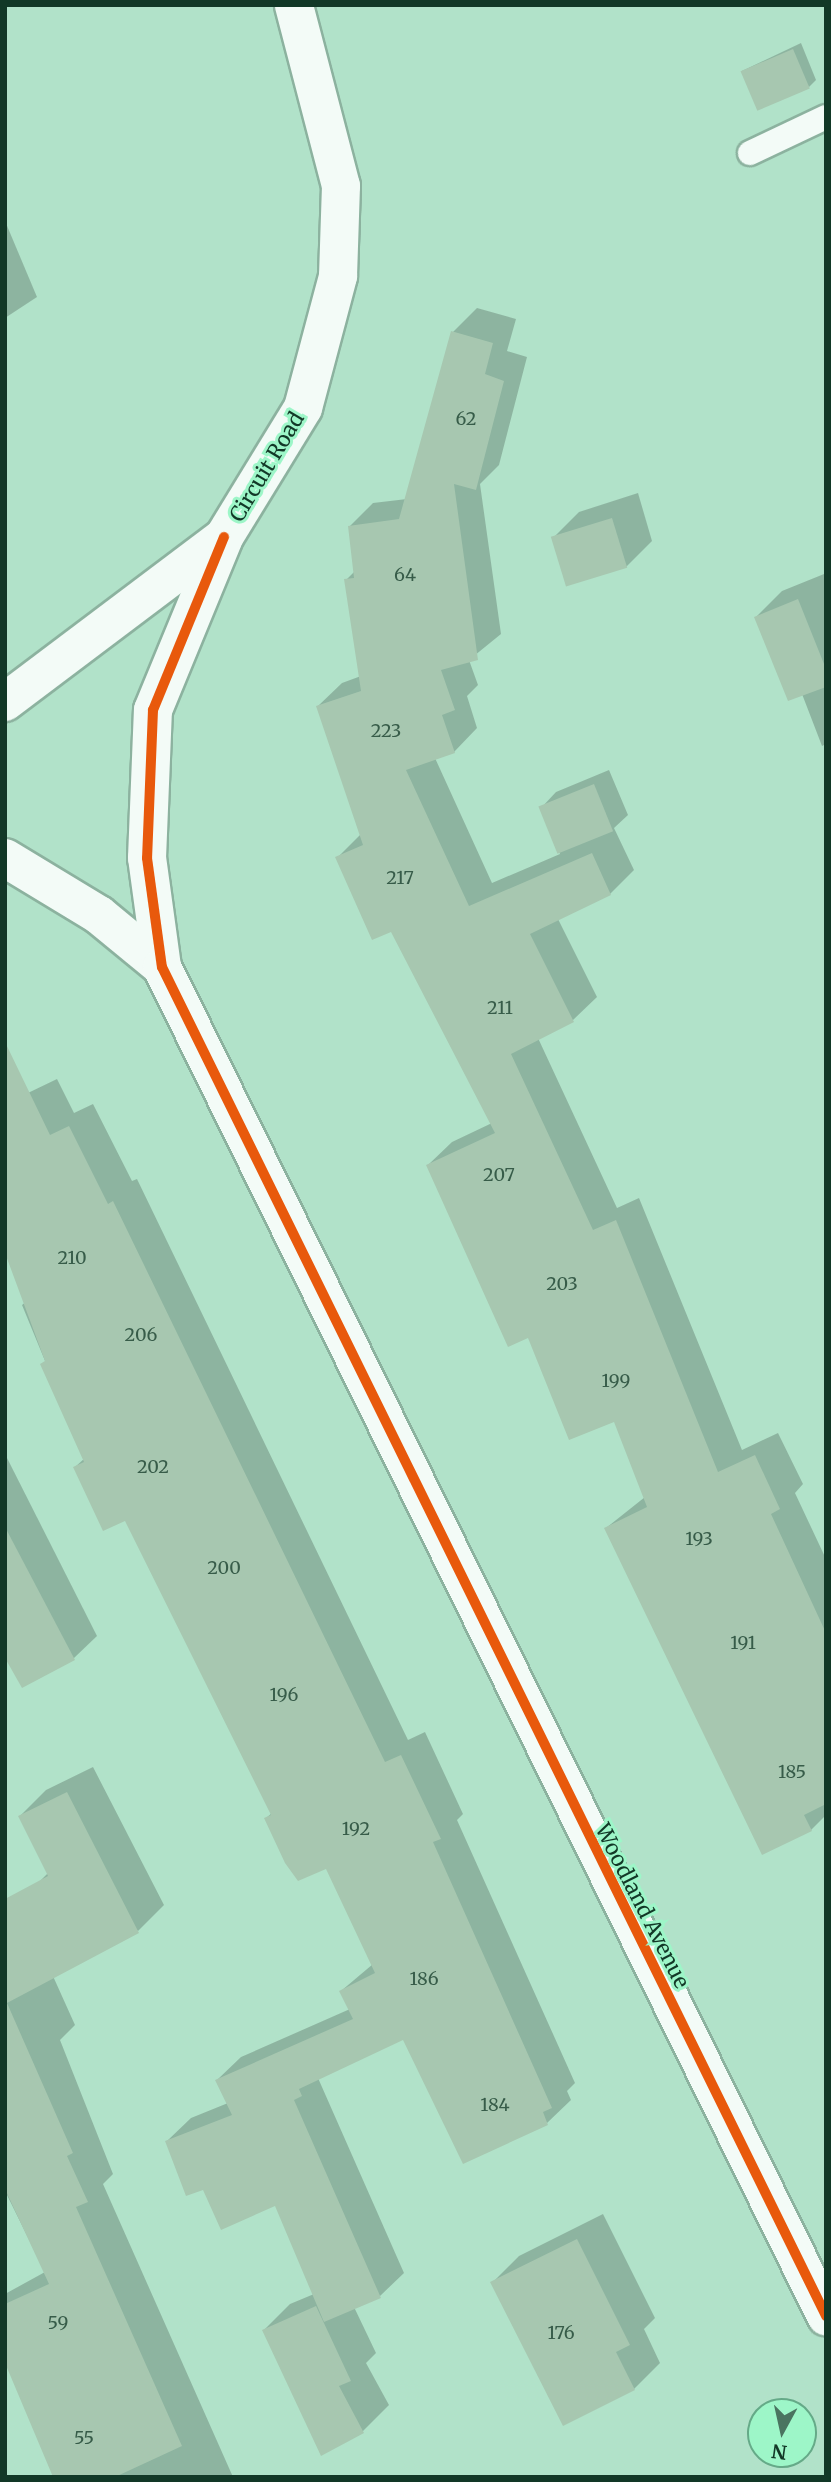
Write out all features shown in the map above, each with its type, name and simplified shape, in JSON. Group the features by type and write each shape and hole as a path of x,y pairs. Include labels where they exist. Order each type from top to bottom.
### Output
{"street":[{"name":"Circuit Road","path":"5,702 224,537 303,408 338,276 341,186 294,5"},
{"name":"Woodland Avenue","path":"224,537 153,710 147,858 162,967 230,1115 826,2316"},
{"name":"Woodland Avenue","path":"5,858 99,915 162,967"}],"lane":[{"path":"750,153 826,117"}],"building":[{"path":"793,49 810,89 757,111 741,71"},
{"path":"451,331 493,343 485,374 504,381 476,490 454,484 478,660 441,670 455,710 442,715 455,753 406,770 469,906 592,853 611,895 530,934 574,1022 511,1054 593,1230 616,1220 718,1472 755,1455 780,1509 771,1514 826,1633 826,1804 804,1815 812,1831 762,1855 604,1528 647,1507 614,1422 569,1440 528,1338 508,1347 426,1165 495,1133 391,932 372,940 335,857 363,845 316,706 361,691 344,579 354,578 348,526 399,519"},
{"path":"612,518 627,568 566,586 551,537"},
{"path":"798,599 826,669 826,687 788,701 754,617"},
{"path":"594,784 613,831 557,854 538,806"},
{"path":"5,1042 50,1135 69,1126 108,1204 113,1201 385,1762 401,1755 441,1839 433,1842 552,2108 543,2112 548,2125 463,2164 403,2040 299,2089 302,2096 294,2100 381,2298 324,2322 275,2206 221,2230 203,2190 186,2196 165,2141 232,2115 215,2080 353,2019 339,1991 375,1973 326,1869 298,1881 285,1863 264,1818 271,1815 125,1521 103,1531 73,1467 84,1462 40,1364 45,1361 5,1253"},
{"path":"5,1527 75,1660 22,1688 5,1658"},
{"path":"67,1792 139,1933 7,2003 73,2153 67,2156 88,2202 76,2207 182,2446 115,2477 53,2477 5,2363 5,2304 49,2284 5,2189 5,1899 48,1876 18,1816"},
{"path":"577,2239 630,2345 616,2352 635,2390 563,2426 490,2282"},
{"path":"316,2306 351,2381 339,2386 364,2433 321,2456 262,2330"}],"cycle path":[{"path":"224,537 153,710 147,858 162,967 826,2316"}]}
